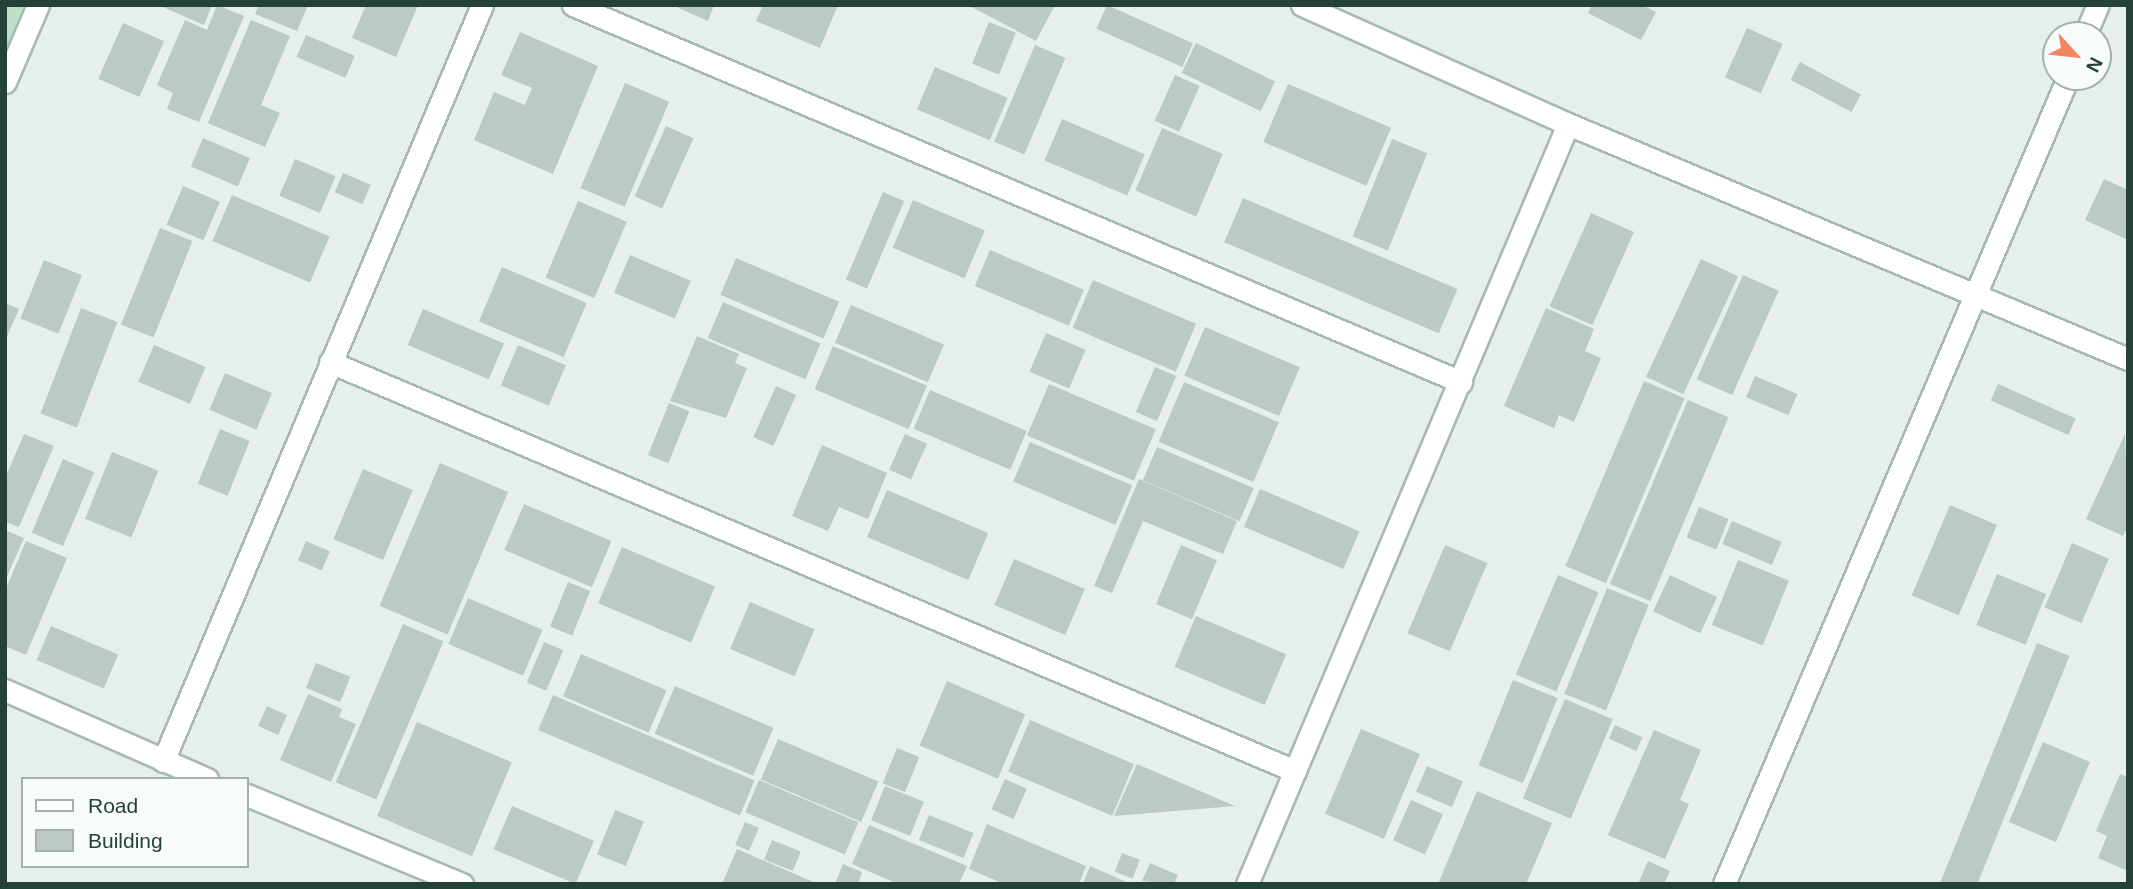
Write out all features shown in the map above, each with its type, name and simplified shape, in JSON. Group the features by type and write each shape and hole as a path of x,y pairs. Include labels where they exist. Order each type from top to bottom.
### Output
{"street":[{"path":"5,82 38,5"},
{"path":"163,761 482,5"},
{"path":"573,5 1461,382"},
{"path":"1302,5 1341,13 1568,124 1979,292 2128,359"},
{"path":"1724,884 1979,292 2062,91"},
{"path":"1247,884 1568,124"},
{"path":"330,362 1295,771"},
{"path":"5,690 202,777"},
{"path":"248,795 462,884"}],"green space":[{"path":"5,5 42,5 5,90"}],"building":[{"path":"158,5 212,5 204,25"},
{"path":"217,5 244,16 199,122 167,109 173,93 157,85 185,20 207,30"},
{"path":"259,5 308,5 297,31 255,14"},
{"path":"366,5 418,5 396,57 352,38"},
{"path":"672,5 714,5 708,21"},
{"path":"763,5 838,5 820,48 756,21"},
{"path":"968,5 1055,5 1036,41"},
{"path":"1107,5 1193,43 1182,67 1096,29"},
{"path":"1592,5 1642,5 1656,12 1641,40 1588,13"},
{"path":"251,20 290,36 261,105 280,113 265,147 208,123"},
{"path":"989,22 1016,33 999,75 972,64"},
{"path":"123,23 164,41 139,97 98,79"},
{"path":"1747,28 1783,44 1761,93 1725,77"},
{"path":"520,32 598,66 553,174 474,140 494,92 525,105 532,88 501,75"},
{"path":"306,35 355,56 345,78 297,57"},
{"path":"1196,43 1275,82 1261,111 1182,73"},
{"path":"1035,45 1065,58 1024,155 994,142"},
{"path":"1800,62 1861,94 1852,112 1791,80"},
{"path":"935,67 1008,98 990,140 917,109"},
{"path":"1175,75 1200,86 1179,132 1155,121"},
{"path":"625,83 669,102 625,207 580,188"},
{"path":"1288,84 1391,128 1366,186 1263,142"},
{"path":"1062,119 1145,154 1127,196 1044,160"},
{"path":"666,126 693,138 662,209 635,196"},
{"path":"1162,128 1223,154 1196,216 1135,191"},
{"path":"203,138 250,158 238,186 191,167"},
{"path":"1392,139 1427,153 1388,251 1353,236"},
{"path":"295,159 336,176 320,213 279,196"},
{"path":"343,173 371,185 362,204 335,192"},
{"path":"2104,179 2128,190 2128,240 2085,220"},
{"path":"183,186 220,202 203,240 167,225"},
{"path":"883,192 904,201 867,288 846,279"},
{"path":"232,195 330,236 310,282 212,241"},
{"path":"1243,198 1457,289 1439,333 1224,242"},
{"path":"913,200 985,230 964,278 893,248"},
{"path":"578,201 627,222 594,298 546,277"},
{"path":"1591,213 1634,232 1592,325 1550,306"},
{"path":"160,228 192,241 153,338 121,324"},
{"path":"990,250 1084,290 1069,326 975,286"},
{"path":"630,255 691,281 675,319 614,293"},
{"path":"736,258 839,302 823,339 720,295"},
{"path":"1701,259 1738,276 1683,394 1646,377"},
{"path":"44,260 82,275 58,334 20,318"},
{"path":"502,267 587,303 564,357 479,321"},
{"path":"1743,275 1779,291 1732,395 1697,379"},
{"path":"1093,280 1196,324 1176,372 1073,328"},
{"path":"723,302 821,343 805,379 708,338"},
{"path":"5,303 19,309 5,341"},
{"path":"851,305 944,344 928,382 835,343"},
{"path":"81,308 117,322 77,427 41,413"},
{"path":"1546,308 1594,329 1585,351 1601,358 1574,422 1559,415 1554,428 1504,406"},
{"path":"423,309 504,343 489,379 408,345"},
{"path":"1205,327 1300,367 1279,416 1184,376"},
{"path":"1046,333 1086,350 1069,388 1030,372"},
{"path":"697,336 739,354 735,363 747,368 726,418 670,401"},
{"path":"154,345 206,367 190,404 138,382"},
{"path":"518,345 566,365 549,406 501,386"},
{"path":"833,346 927,386 909,429 815,389"},
{"path":"1155,367 1176,376 1157,421 1136,412"},
{"path":"225,373 272,393 256,430 209,410"},
{"path":"1755,376 1797,394 1788,415 1746,397"},
{"path":"1644,381 1685,398 1606,583 1565,566"},
{"path":"1184,382 1279,422 1253,482 1159,442"},
{"path":"1049,384 1156,429 1134,481 1027,436"},
{"path":"1998,384 2076,419 2068,435 1991,400"},
{"path":"776,386 796,395 773,446 753,437"},
{"path":"930,390 1027,431 1010,470 914,429"},
{"path":"1688,400 1729,417 1650,601 1610,584"},
{"path":"669,403 689,411 668,463 648,455"},
{"path":"220,429 250,441 228,496 198,484"},
{"path":"24,434 54,446 19,527 5,522 5,478"},
{"path":"905,434 927,444 911,479 889,470"},
{"path":"2125,434 2128,525 2123,536 2086,519"},
{"path":"1030,442 1132,485 1115,525 1013,482"},
{"path":"822,445 887,473 868,519 839,507 828,531 792,516"},
{"path":"1157,447 1254,488 1240,521 1143,480"},
{"path":"112,452 158,471 131,537 85,519"},
{"path":"63,459 94,472 63,546 32,533"},
{"path":"440,463 508,492 448,635 379,606"},
{"path":"363,469 413,490 383,560 333,539"},
{"path":"1139,479 1237,521 1223,554 1143,521 1112,593 1094,586"},
{"path":"1260,489 1359,531 1343,569 1244,527"},
{"path":"887,490 988,533 968,580 867,537"},
{"path":"524,504 611,541 592,587 504,550"},
{"path":"1950,505 1997,525 1959,615 1912,595"},
{"path":"1699,507 1729,519 1716,550 1687,538"},
{"path":"1732,521 1782,542 1772,565 1722,544"},
{"path":"5,530 24,538 5,581"},
{"path":"26,541 67,558 26,655 5,646 5,591"},
{"path":"306,541 330,551 322,570 298,560"},
{"path":"2072,543 2109,559 2081,623 2045,607"},
{"path":"1181,545 1217,560 1192,619 1156,604"},
{"path":"1445,545 1487,563 1450,651 1407,633"},
{"path":"622,547 715,586 691,643 598,603"},
{"path":"1014,559 1085,589 1065,635 994,605"},
{"path":"1738,560 1789,581 1763,646 1712,625"},
{"path":"1997,574 2046,594 2026,645 1976,625"},
{"path":"1558,575 1599,592 1556,692 1516,674"},
{"path":"1670,575 1717,597 1700,633 1653,611"},
{"path":"568,582 590,591 572,635 550,627"},
{"path":"1607,588 1649,605 1606,711 1564,694"},
{"path":"468,598 543,630 523,676 448,644"},
{"path":"750,602 814,629 795,676 730,649"},
{"path":"1196,616 1286,654 1265,705 1175,667"},
{"path":"403,624 444,641 376,800 336,782"},
{"path":"51,626 118,655 104,689 37,660"},
{"path":"544,642 563,650 546,691 527,683"},
{"path":"2037,643 2069,656 1977,884 1940,884"},
{"path":"581,654 667,690 649,733 563,696"},
{"path":"316,663 350,677 340,702 306,688"},
{"path":"1513,680 1558,698 1523,783 1479,765"},
{"path":"947,681 1025,714 998,779 920,745"},
{"path":"675,686 773,728 753,776 655,734"},
{"path":"308,694 342,709 339,717 356,724 331,782 280,760"},
{"path":"553,695 755,781 740,816 538,730"},
{"path":"1565,699 1613,719 1571,819 1523,798"},
{"path":"267,706 287,715 278,735 258,726"},
{"path":"1030,720 1134,764 1112,816 1008,772"},
{"path":"417,722 512,762 472,856 377,816"},
{"path":"1615,725 1642,737 1636,751 1609,739"},
{"path":"1361,729 1420,754 1384,839 1325,814"},
{"path":"1654,730 1701,750 1680,800 1689,804 1665,859 1608,835"},
{"path":"778,739 878,782 861,822 761,780"},
{"path":"2043,742 2090,762 2056,842 2009,822"},
{"path":"897,748 919,757 905,792 883,783"},
{"path":"1137,764 1235,806 1114,816"},
{"path":"1427,766 1463,781 1452,807 1416,792"},
{"path":"2120,774 2128,777 2128,871 2098,858 2107,836 2096,831"},
{"path":"1005,779 1027,789 1014,819 992,809"},
{"path":"759,780 858,822 845,854 745,812"},
{"path":"885,786 924,802 910,836 871,820"},
{"path":"1477,791 1552,823 1526,884 1438,884"},
{"path":"1411,800 1443,814 1425,854 1393,840"},
{"path":"512,806 594,841 576,884 494,849"},
{"path":"615,810 644,822 626,866 597,855"},
{"path":"929,815 974,833 963,858 919,840"},
{"path":"745,822 759,828 749,851 735,845"},
{"path":"987,824 1086,866 1079,884 1004,884 969,869"},
{"path":"869,825 967,866 959,884 898,884 852,864"},
{"path":"772,840 801,852 793,871 764,859"},
{"path":"737,849 818,884 722,884"},
{"path":"1122,853 1140,860 1133,878 1115,872"},
{"path":"1648,861 1670,871 1664,884 1638,884"},
{"path":"1150,863 1178,875 1174,884 1142,881"},
{"path":"843,864 862,872 858,884 835,884"},
{"path":"1090,866 1131,884 1083,884"}]}
